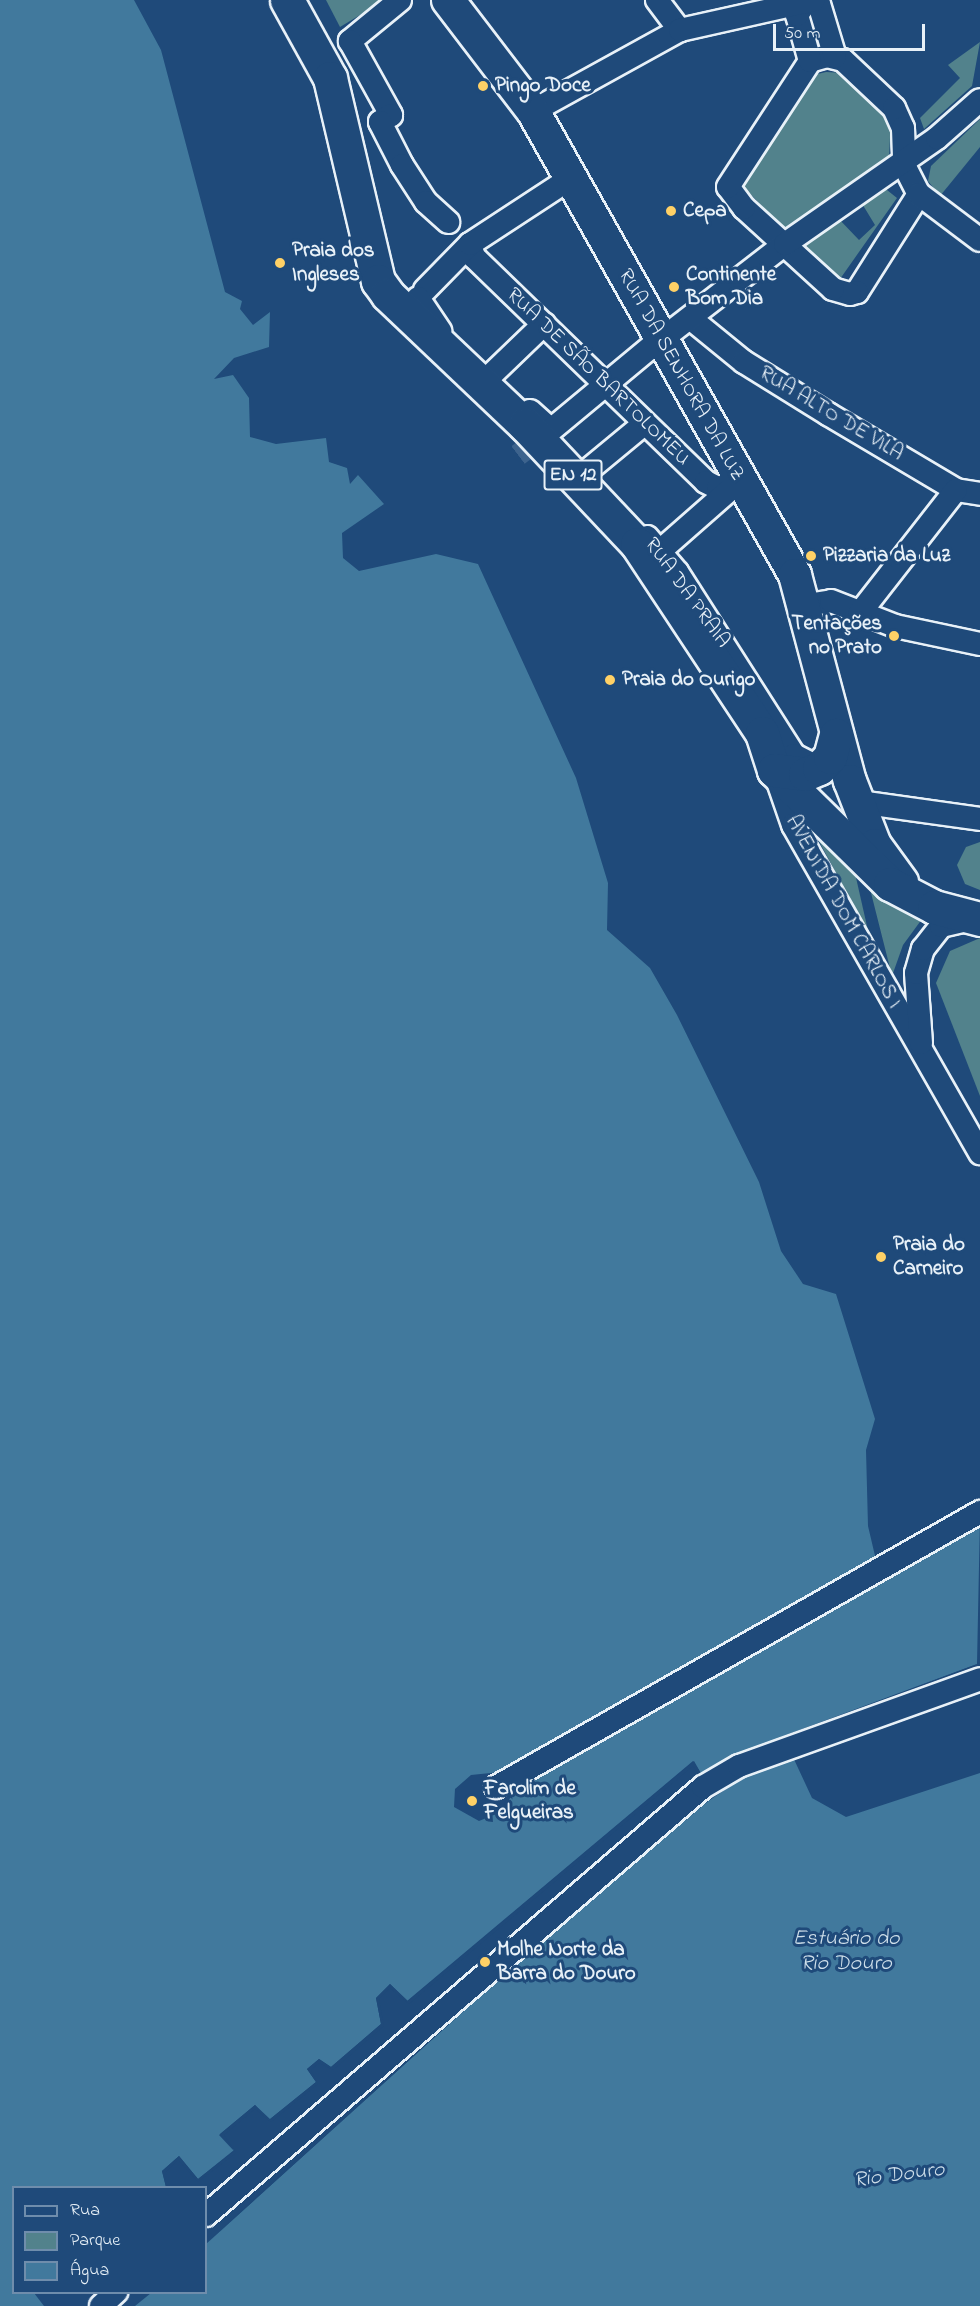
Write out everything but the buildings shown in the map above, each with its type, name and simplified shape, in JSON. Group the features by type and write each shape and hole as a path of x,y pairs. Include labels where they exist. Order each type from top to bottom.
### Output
{"main road":[{"name":"EN 12","path":"287,0 330,78 378,280 637,544 762,733 774,770 882,877 917,899 979,919"},
{"path":"774,770 805,774 819,768 831,757 836,735"}],"street":[{"path":"400,0 350,41 391,115 380,122 402,165 426,202 448,222"},
{"name":"RUA DA SENHORA DA LUZ","path":"447,0 533,111 657,342 739,482 807,605"},
{"path":"657,0 680,30"},
{"path":"533,111 680,30 810,1 819,4 835,57 894,108 903,128 904,158 919,194 980,240"},
{"path":"810,1 796,15 810,61"},
{"path":"835,57 810,61 729,179 730,194 833,289 857,292 919,194"},
{"path":"571,178 470,244 421,294 430,322 552,429 608,386 657,342 785,244 904,158 937,138 980,100"},
{"name":"RUA DE SÃO BARTOLOMEU","path":"470,244 474,257 712,488 739,482"},
{"name":"RUA ALTO DE VILA","path":"690,318 744,362 956,490 980,494"},
{"path":"490,376 544,324"},
{"path":"587,471 645,423"},
{"name":"RUA DA PRAIA","path":"568,449 660,551 794,755 819,768"},
{"path":"660,551 739,482"},
{"path":"859,614 956,490"},
{"path":"917,899 875,845 818,678 807,605 831,601 859,614 980,644"},
{"name":"AVENIDA DOM CARLOS I","path":"774,770 793,825 980,1153"},
{"path":"859,802 980,819"},
{"name":"AVENIDA DOM CARLOS I","path":"922,1049 916,982 923,949 941,926 979,919"},
{"path":"496,1787 980,1512"},
{"path":"207,2214 703,1787 739,1766 980,1679"},
{"path":"101,2306 114,2294"}],"green space":[{"path":"326,0 385,0 340,27"},
{"path":"980,42 972,86 924,129 920,118 960,78 948,65"},
{"path":"826,72 845,73 891,118 889,158 784,229 737,180 809,76"},
{"path":"980,119 980,147 940,196 928,181 931,166"},
{"path":"882,186 897,198 840,279 798,241","holes":["861,202 875,225 859,240 837,217"]},
{"path":"804,813 852,860 869,935"},
{"path":"980,842 980,890 965,884 957,865 966,847"},
{"path":"867,877 922,919 903,945 892,976"},
{"path":"980,938 980,1096 936,983 950,951"}],"water":[{"path":"0,0 134,0 161,50 225,292 242,301 240,309 253,325 270,312 269,347 234,358 214,379 233,375 249,398 250,437 276,444 326,438 329,462 347,468 350,484 358,475 384,504 342,533 343,558 359,571 436,554 478,564 576,778 608,883 607,930 650,968 677,1015 759,1182 781,1251 803,1284 836,1294 875,1419 866,1450 868,1526 876,1560 510,1771 471,1775 455,1789 454,1807 479,1821 501,1812 518,1786 980,1517 977,1664 786,1735 702,1775 693,1761 407,2001 390,1984 376,1998 381,2024 331,2067 319,2059 307,2069 316,2082 269,2120 255,2105 220,2134 234,2150 198,2179 179,2156 162,2171 166,2186 12,2186 12,2294 35,2294 44,2306 0,2306"},
{"path":"792,1755 812,1798 846,1817 980,1773 980,2306 135,2306 150,2294 207,2294 207,2243 541,1941 708,1801 747,1775"}],"pier":[{"path":"980,1663 700,1777 693,1766 409,2004 390,1988 379,1999 384,2026 333,2070 319,2063 311,2070 318,2084 271,2122 255,2109 224,2135 236,2153 198,2182 178,2160 166,2172 166,2186 162,2171 179,2156 198,2179 234,2151 219,2135 255,2105 270,2119 316,2082 307,2069 319,2059 331,2067 381,2024 376,1998 390,1984 408,2001 694,1761 702,1775 761,1745"},
{"path":"747,1775 708,1801 541,1941 207,2243 424,2041 706,1799"}],"tunnel":[{"path":"518,455 550,431"}],"place":[{"name":"Pingo Doce","path":"483,86"},
{"name":"Cepa","path":"671,211"},
{"name":"Praia dos Ingleses","path":"280,263"},
{"name":"Continente Bom Dia","path":"674,287"},
{"name":"Pizzaria da Luz","path":"811,556"},
{"name":"Tentações no Prato","path":"894,636"},
{"name":"Praia do Ourigo","path":"610,680"},
{"name":"Praia do Carneiro","path":"881,1257"},
{"name":"Farolim de Felgueiras","path":"472,1801"},
{"name":"Molhe Norte da Barra do Douro","path":"485,1962"}],"water label":[{"name":"Estuário do Rio Douro","path":"846,1952"},
{"name":"Rio Douro","path":"899,2176"}]}
